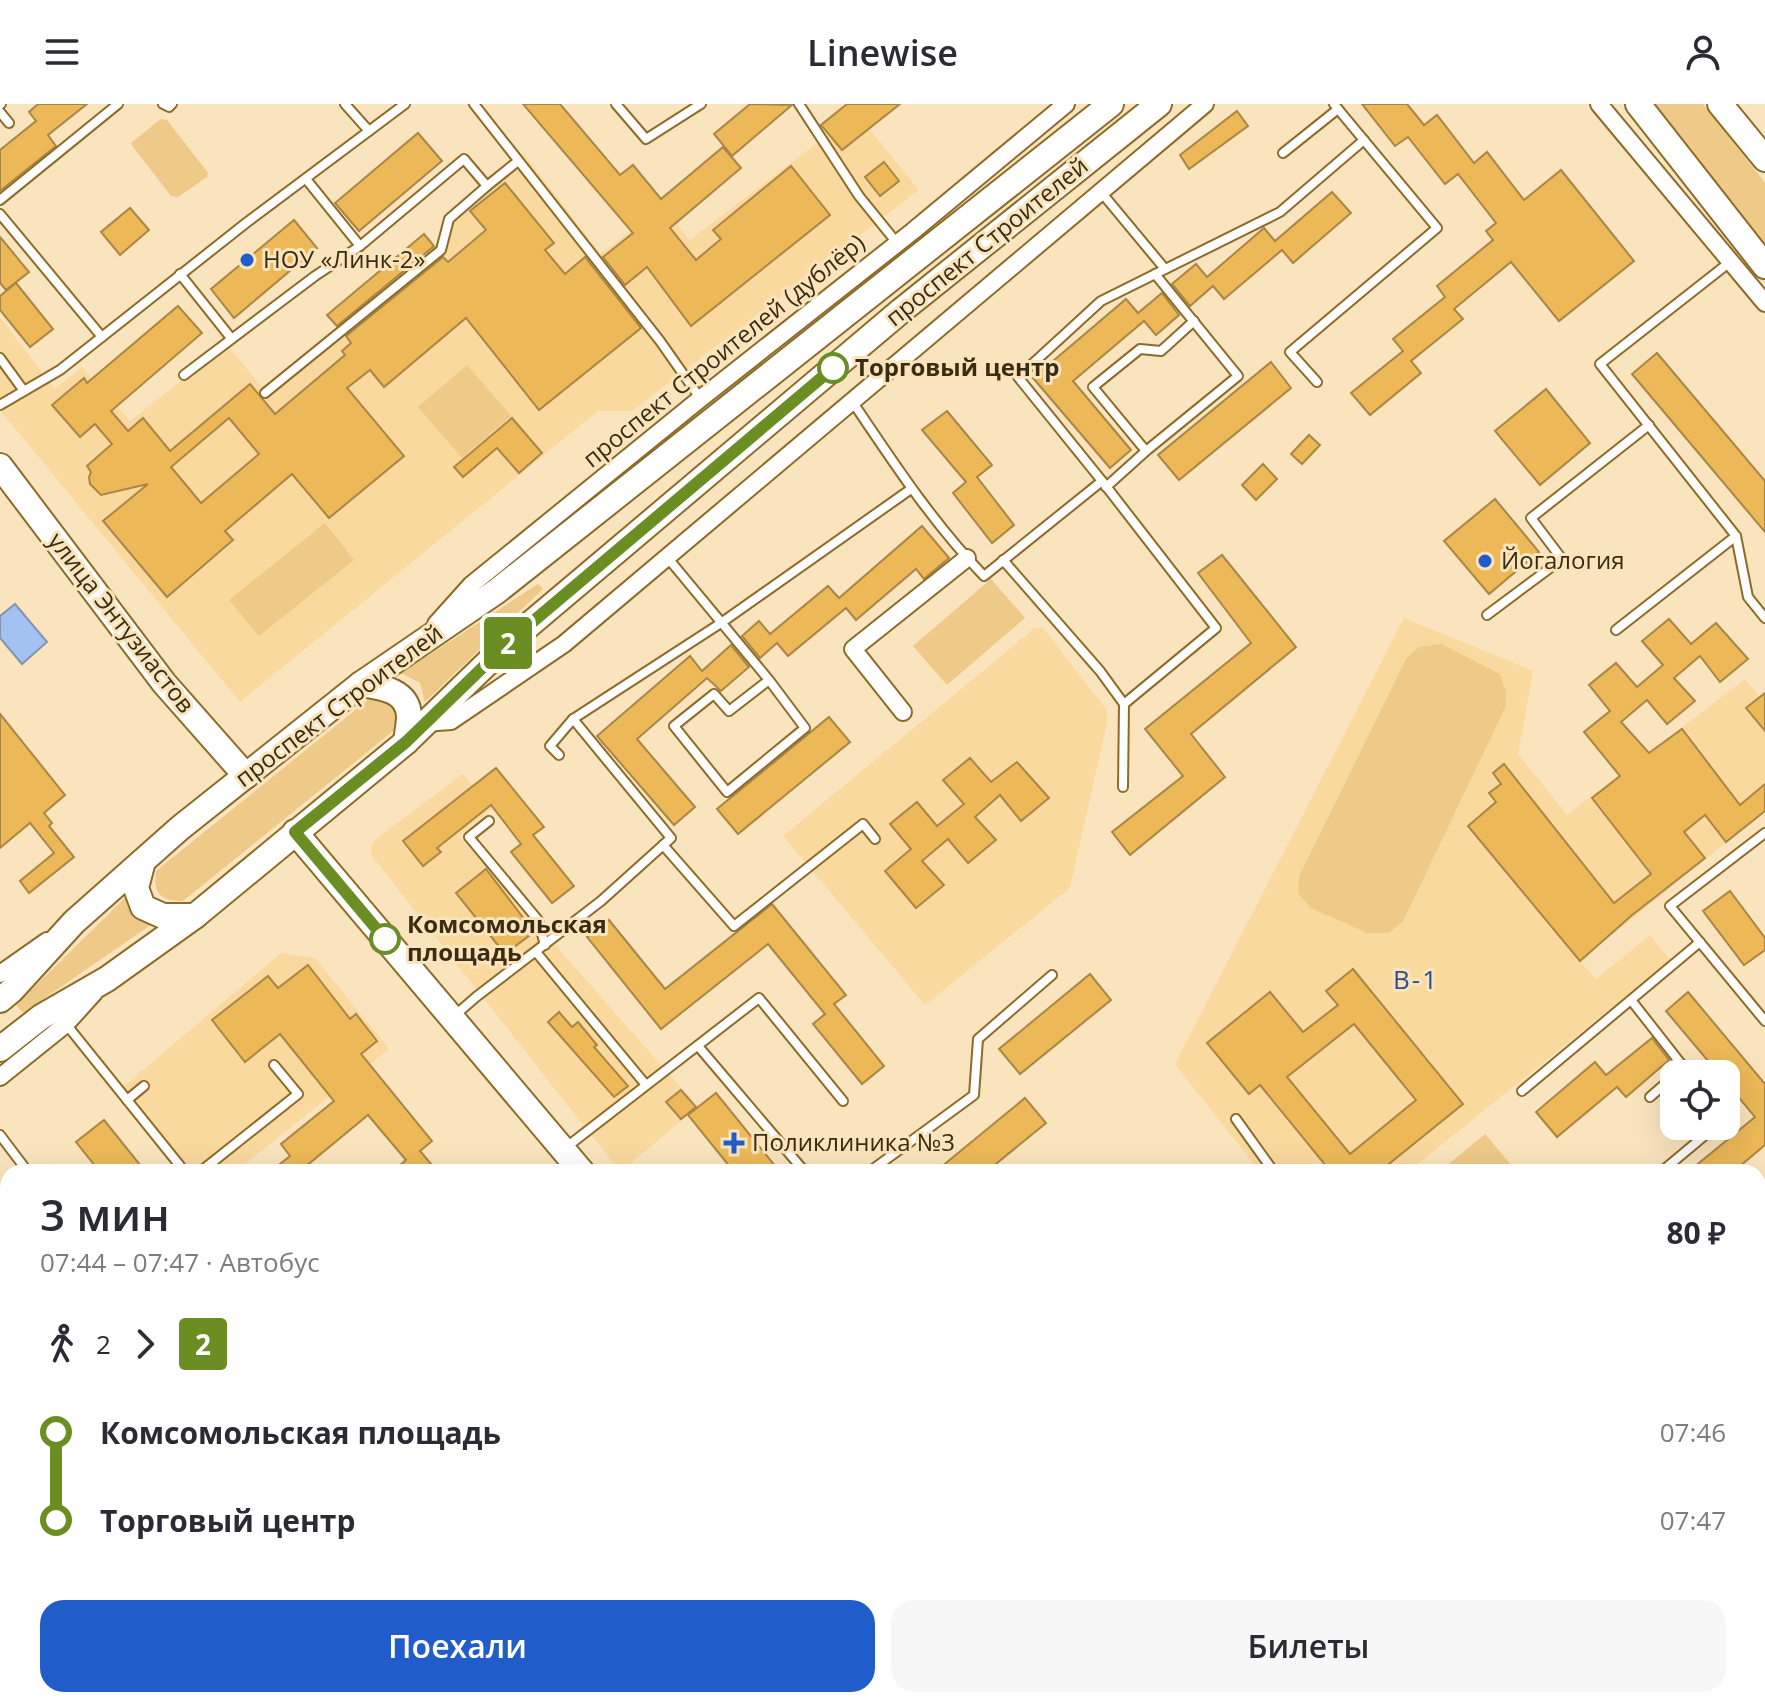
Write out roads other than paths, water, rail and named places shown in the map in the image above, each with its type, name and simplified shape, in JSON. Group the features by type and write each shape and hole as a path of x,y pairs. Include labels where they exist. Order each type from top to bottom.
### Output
{"main road":[{"name":"проспект Строителей","path":"0,1000 74,922 180,828 361,684 497,591 1111,104"},
{"name":"проспект Строителей","path":"0,1049 41,1017 107,979 195,916 406,742 510,641 878,330 1159,104"},
{"path":"1638,104 1765,266"},
{"path":"1720,104 1765,159"},
{"name":"улица Энтузиастов","path":"0,466 240,780"},
{"path":"0,491 187,729 240,780"},
{"path":"361,684 389,688 403,700 409,713 406,742"},
{"path":"290,836 452,1017 563,1160"},
{"path":"290,836 332,898 563,1160"},
{"path":"143,861 136,888 143,907 163,916 195,916"}],"street":[{"name":"проспект Строителей (дублёр)","path":"420,642 471,585 913,231 1066,104"},
{"path":"423,723 451,721 564,644 1205,104"},
{"path":"1599,104 1765,303"},
{"path":"903,712 853,649 967,558"},
{"path":"0,974 74,922"},
{"path":"0,1077 66,1024 107,979"}],"lane":[{"path":"0,200 118,104"},
{"path":"163,104 169,107 172,104"},
{"path":"345,104 369,131"},
{"path":"0,405 60,370 180,274 405,104"},
{"path":"474,104 660,341 700,399"},
{"path":"616,104 646,139 701,104"},
{"path":"799,104 859,196 897,243"},
{"path":"1283,153 1336,106 1437,228 1290,352 1317,382"},
{"path":"0,112 9,123"},
{"path":"1124,704 1216,628 1018,377 1101,301 1280,212 1364,140"},
{"path":"184,375 360,246 464,159 487,186"},
{"path":"265,393 441,250 449,219 518,161"},
{"path":"306,179 360,246"},
{"path":"1101,192 1165,269"},
{"path":"0,214 102,337"},
{"path":"1730,262 1600,364 1736,536 1748,597 1765,618"},
{"path":"180,274 231,338"},
{"path":"852,401 911,489 984,576 1238,376 1155,274"},
{"path":"1146,451 1093,387 1140,349 1161,351 1194,321"},
{"path":"0,358 24,391"},
{"path":"1487,615 1562,559 1531,518 1649,425"},
{"path":"559,755 550,746 573,719 721,623 911,489"},
{"path":"1616,630 1736,536"},
{"path":"667,557 769,680 805,728 727,792 674,726 714,694 729,711 769,680"},
{"path":"1003,560 1100,671 1124,704 1123,787"},
{"path":"452,1017 601,901 671,838 573,719"},
{"path":"489,821 469,837 538,920 545,945"},
{"path":"663,845 734,926 863,824 875,839"},
{"path":"1765,833 1670,906 1765,1021"},
{"path":"1522,1091 1700,942"},
{"path":"536,952 646,1085"},
{"path":"880,1164 974,1095 978,1039 1052,975"},
{"path":"563,1160 646,1085 759,998 843,1101"},
{"path":"1631,1000 1678,1060"},
{"path":"66,1024 179,1164"},
{"path":"698,1046 798,1164"},
{"path":"210,1164 298,1094 274,1065"},
{"path":"127,1100 144,1086"},
{"path":"1650,1097 1660,1088"},
{"path":"1236,1119 1268,1164"},
{"path":"0,1135 22,1164"},
{"path":"1671,1164 1699,1140"}],"water":[{"path":"15,604 47,642 22,664 0,638 0,616"}],"place":[{"name":"НОУ «Линк-2»","path":"247,260"},
{"name":"Торговый центр","path":"833,368"},
{"name":"Йогалогия","path":"1485,561"},
{"name":"Комсомольская площадь","path":"385,939"},
{"name":"Поликлиника №3","path":"734,1143"}],"district":[{"name":"В-1","path":"1416,980"}]}
